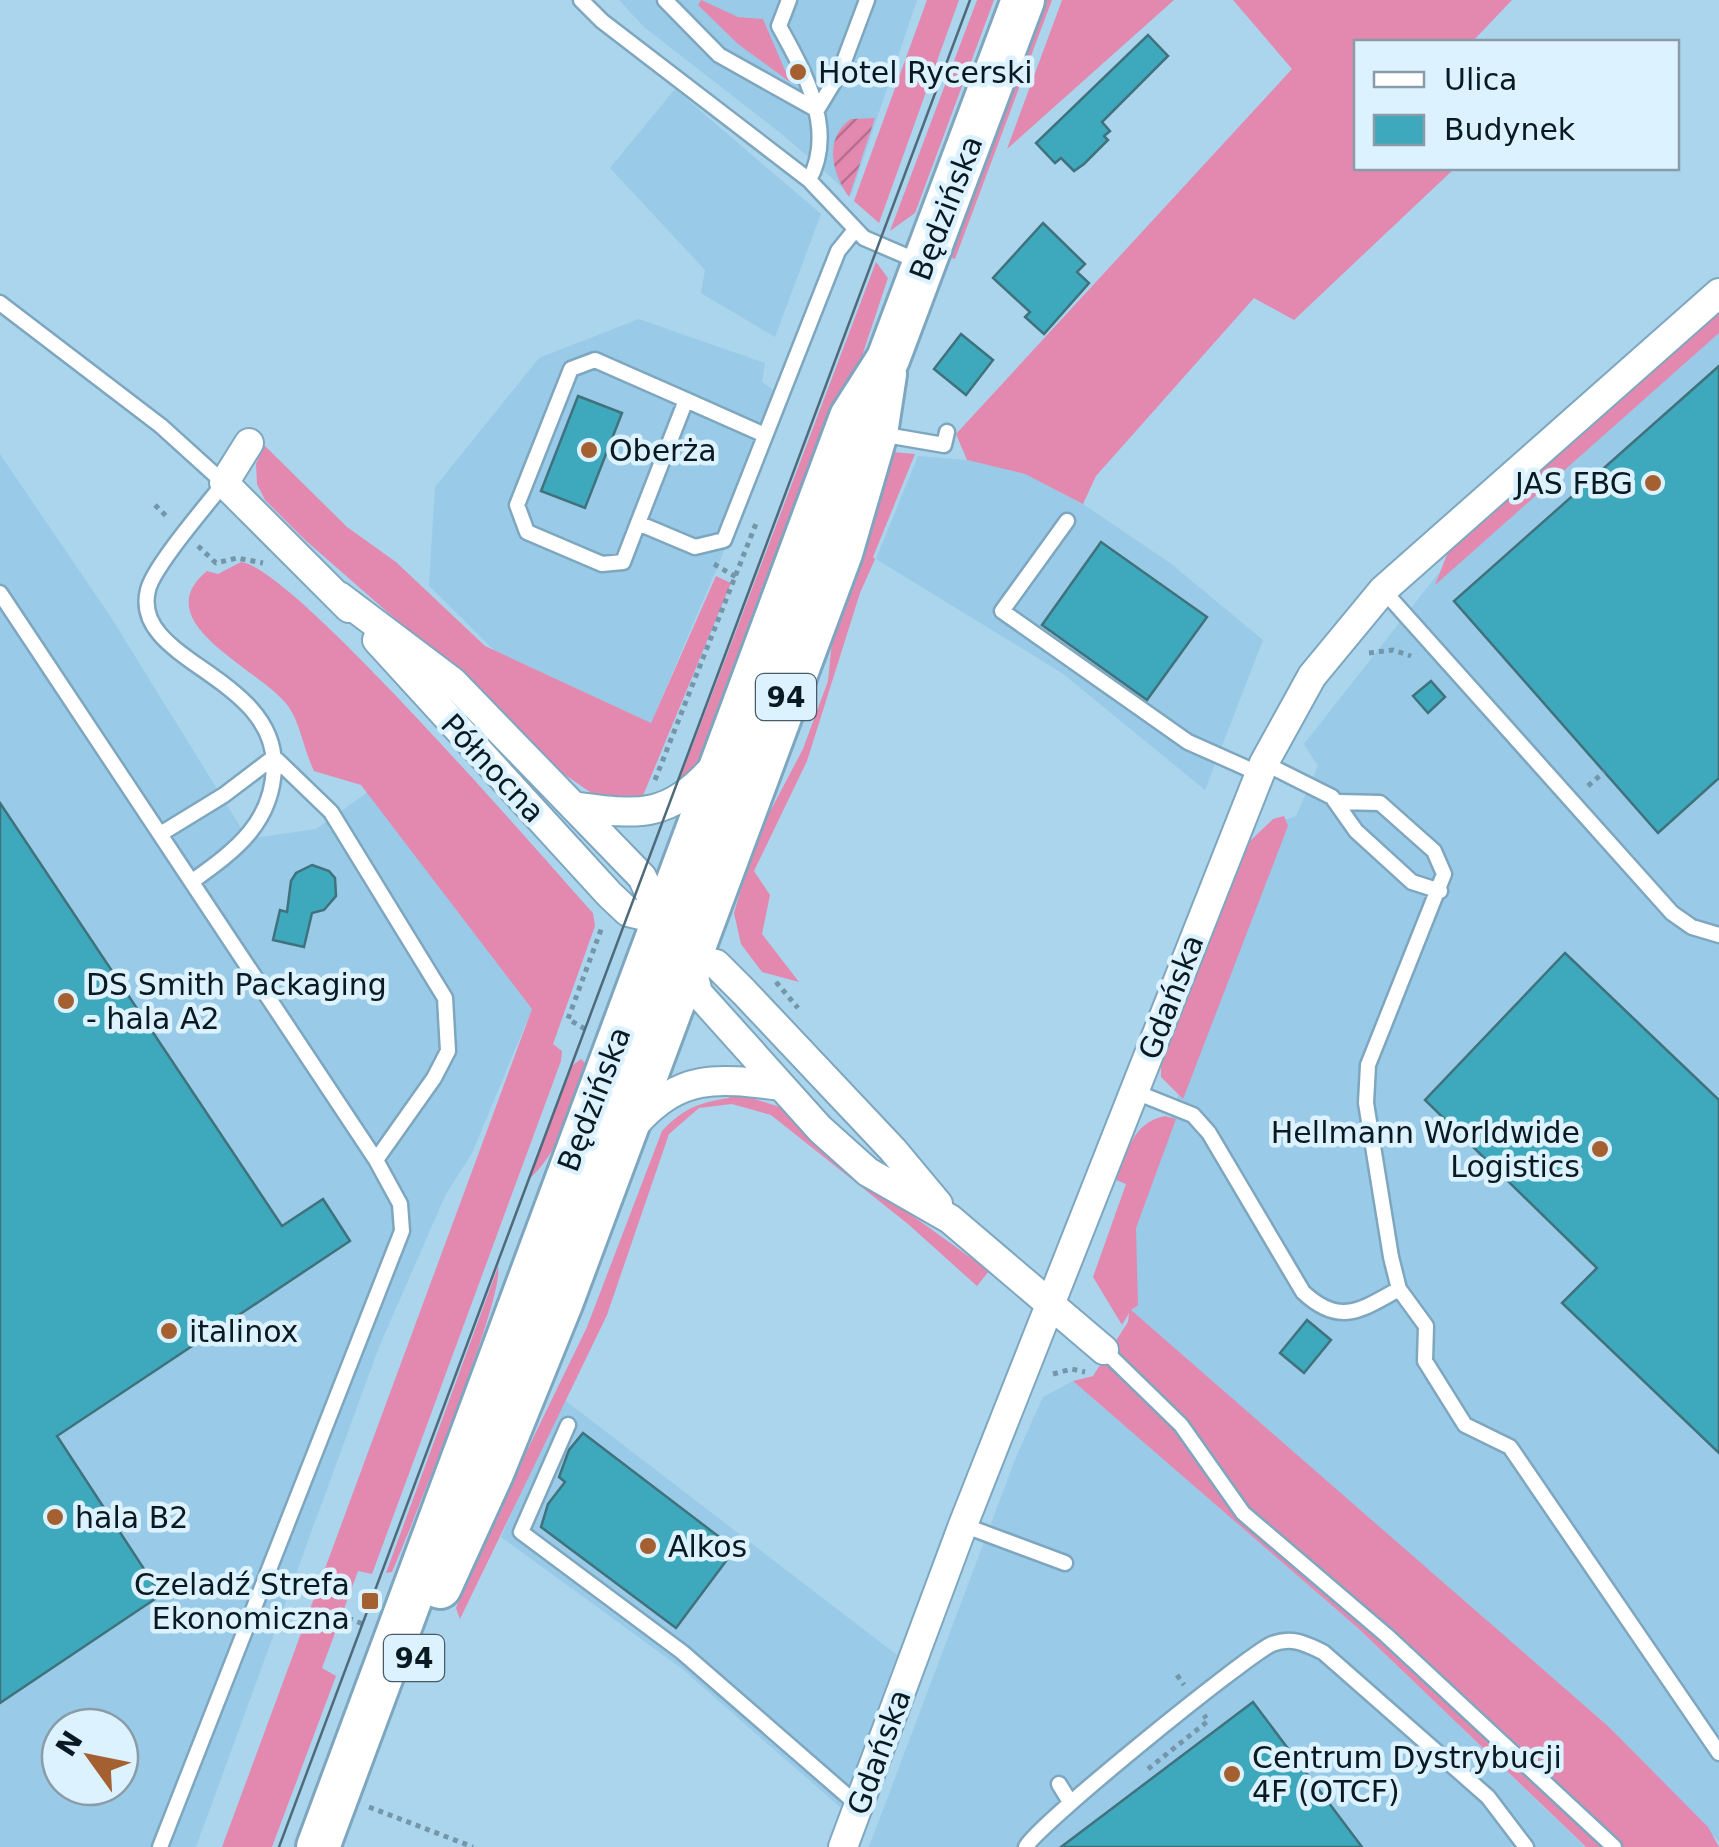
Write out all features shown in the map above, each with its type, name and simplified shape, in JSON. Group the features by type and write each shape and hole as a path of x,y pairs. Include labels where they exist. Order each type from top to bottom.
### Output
{"main road":[{"name":"Będzińska","path":"318,1847 850,417 888,359 1023,0"},
{"name":"Będzińska","path":"346,1847 440,1584 492,1473 624,1136 842,553 876,433 888,359"}],"street":[{"name":"Gdańska","path":"844,1847 964,1525 1262,768 1318,666 1382,590 1719,293"},
{"path":"224,483 249,444"},
{"name":"Północna","path":"224,483 338,596 609,894 628,912 660,920"},
{"name":"Północna","path":"338,596 453,682 642,876 660,920 690,959 698,993 781,1086 868,1172 950,1219"},
{"path":"573,806 641,816 699,784 722,758"},
{"name":"Północna","path":"690,959 716,964 893,1150 950,1219 1102,1348"},
{"path":"624,1136 668,1092 713,1079 781,1086"}],"lane":[{"path":"581,0 602,21 808,180 855,230 877,245 926,264"},
{"path":"665,0 719,55 817,110"},
{"path":"789,0 779,26 806,75 817,110 818,164 808,180"},
{"path":"817,110 840,72 867,0"},
{"path":"638,523 695,547 724,540 838,251 855,230"},
{"path":"0,303 191,450 224,483 148,588 147,617 165,641 244,700 266,722 274,756 274,790 248,840 194,880"},
{"path":"686,400 623,562 602,564 527,532 517,506 571,369 595,360 686,400 765,435"},
{"path":"876,433 944,446 947,432"},
{"path":"1067,521 1002,611 1188,742 1262,768 1339,802 1380,804 1434,851 1444,874 1440,891 1368,1065 1366,1102 1399,1290 1426,1326 1425,1361 1464,1425 1510,1447 1719,1753"},
{"path":"1382,590 1672,913 1692,927 1719,936"},
{"path":"0,593 194,880 376,1160 400,1204 402,1230 160,1847"},
{"path":"162,833 224,795 274,756"},
{"path":"274,756 331,812 445,998 448,1051 376,1160"},
{"path":"1339,802 1356,831 1412,882 1440,891"},
{"path":"1134,1092 1192,1115 1209,1134 1303,1292 1322,1310 1343,1314 1399,1290"},
{"path":"1102,1348 1181,1425 1243,1514 1386,1634 1614,1847"},
{"path":"568,1424 521,1532 682,1652 858,1806"},
{"path":"964,1525 1065,1563"},
{"path":"1026,1847 1070,1802 1272,1644 1297,1639 1323,1652 1488,1797 1526,1847"},
{"path":"1059,1784 1070,1802"}],"path":[{"path":"641,816 763,506"},
{"path":"1085,1372 1102,1348"},
{"path":"362,1804 473,1847"}],"shaded area":[{"name":"Hotel Rycerski","path":"619,0 917,0 851,195 783,135 644,27"},
{"path":"701,0 738,17 763,19 790,82 738,44 698,5"},
{"path":"927,0 959,0 879,223 854,201"},
{"path":"977,0 994,0 915,213 890,231"},
{"path":"1045,0 1052,0 955,259 948,257"},
{"path":"1062,0 1174,0 1007,149"},
{"path":"1233,0 1512,0 1474,40 1354,40 1354,170 1453,170 1294,320 1254,298 1096,476 1083,504 1025,474 967,460 956,434 1292,69"},
{"path":"675,89 821,214 775,337 701,293 705,270 610,168"},
{"path":"875,118 849,197 835,167 836,136 851,119"},
{"path":"876,262 888,278 856,374 775,553 698,760 690,776 678,784"},
{"path":"1719,313 1719,333 1435,585 1448,552"},
{"path":"639,319 765,363 762,382 788,401 651,723 495,651 429,586 435,487 539,358"},
{"path":"1719,323 1719,1842 1609,1727 1130,1310 1128,1232 1279,822 1296,816 1318,766 1304,744 1437,575"},
{"path":"264,445 347,527 396,562 485,646 651,723 716,576 731,583 640,803 617,803 593,794 561,772 449,666 304,539 265,500 257,484 256,464"},
{"path":"892,452 915,454 860,593 807,761 754,871 770,895 762,934 799,982 762,972 741,944 734,913 755,840 803,749 828,681 832,641"},
{"path":"0,454 112,619 248,839 316,829 372,789 532,1009 472,1153 445,1196 379,1347 196,1847 0,1847"},
{"path":"918,456 967,460 1025,474 1083,504 1170,563 1263,640 1205,790 1062,673 876,559"},
{"path":"241,562 269,577 362,661 593,913 595,926 553,1044 562,1051 561,1061 372,1574 358,1571 322,1668 336,1676 272,1847 222,1847 532,1009 361,785 314,771 288,706 198,627 189,609 191,590 207,571 218,574"},
{"path":"1284,816 1288,826 1183,1099 1161,1077 1161,1060 1249,842 1273,819"},
{"path":"581,1059 587,1065 564,1127 548,1157 527,1181 573,1065"},
{"path":"730,1091 786,1109 888,1198 989,1271 977,1286 908,1224 771,1115 732,1104 699,1108 669,1134 607,1315 460,1619 456,1608 488,1531 587,1327 662,1131 692,1108 729,1098"},
{"path":"1165,1116 1176,1119 1136,1228 1138,1305 1131,1310 1609,1727 1708,1827 1719,1847 1586,1847 1359,1629 1073,1381 1093,1376 1128,1322 1129,1313 1122,1325 1093,1277 1126,1184 1116,1180 1128,1149 1145,1125"},
{"path":"498,1267 487,1321 455,1414 392,1572 386,1573"},
{"path":"1073,1381 1359,1629 1585,1847 869,1847 1016,1457 1043,1397"},
{"name":"Alkos","path":"562,1398 897,1655 841,1808 681,1668 501,1537"}],"building":[{"path":"1148,35 1168,56 1102,122 1110,131 1104,136 1108,140 1074,171 1061,158 1055,163 1036,143"},
{"path":"1043,223 1085,264 1077,272 1089,283 1044,334 1025,317 1030,312 993,278"},
{"path":"961,334 993,360 966,395 934,369"},
{"name":"JAS FBG","path":"1719,366 1719,778 1658,833 1454,601"},
{"path":"578,396 622,413 585,508 541,491"},
{"path":"1101,542 1207,617 1147,700 1042,625"},
{"path":"1431,681 1445,697 1428,713 1413,696"},
{"name":"DS Smith Packaging - hala A2","path":"0,803 282,1226 323,1199 350,1241 57,1436 161,1595 0,1703"},
{"path":"312,865 329,871 335,878 336,896 324,910 312,913 304,947 273,940 280,910 287,912 291,881 296,873"},
{"path":"1565,953 1719,1100 1719,1453 1562,1303 1597,1268 1425,1100"},
{"path":"1307,1320 1331,1340 1304,1373 1280,1353"},
{"name":"Alkos","path":"583,1433 735,1549 676,1628 541,1527 548,1504 565,1482 559,1477 569,1450"},
{"name":"Centrum Dystrybucji 4F (OTCF)","path":"1253,1702 1362,1847 1061,1847"}],"tram line":[{"path":"279,1847 970,0"}],"place":[{"name":"Hotel Rycerski","path":"798,72"},
{"name":"Oberża","path":"589,450"},
{"name":"JAS FBG","path":"1653,483"},
{"name":"DS Smith Packaging - hala A2","path":"66,1001"},
{"name":"Hellmann Worldwide Logistics","path":"1600,1149"},
{"name":"italinox","path":"169,1331"},
{"name":"hala B2","path":"55,1517"},
{"name":"Alkos","path":"648,1546"},
{"name":"Czeladź Strefa Ekonomiczna","path":"370,1601"},
{"name":"Centrum Dystrybucji 4F (OTCF)","path":"1232,1774"}]}
